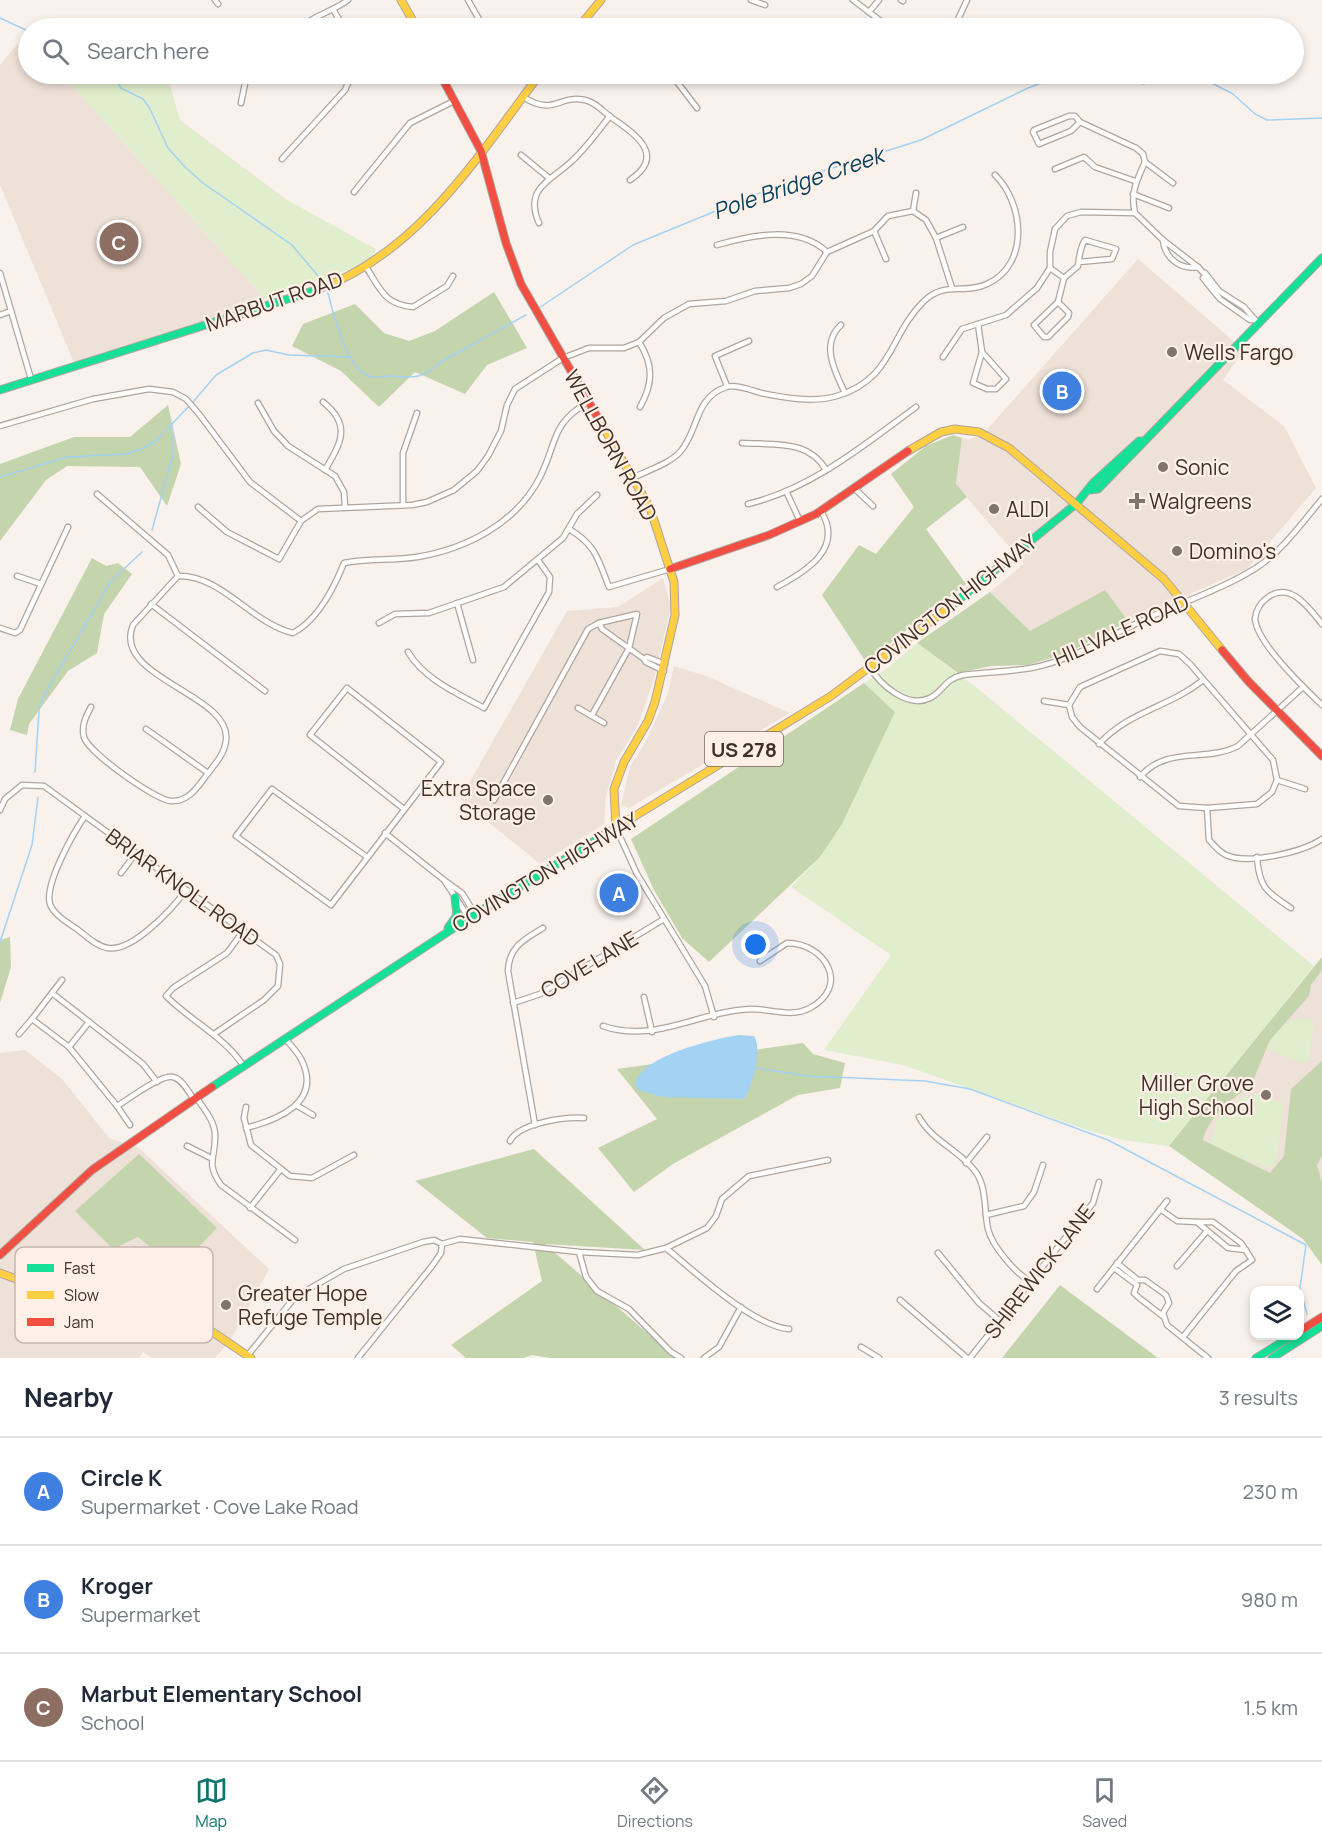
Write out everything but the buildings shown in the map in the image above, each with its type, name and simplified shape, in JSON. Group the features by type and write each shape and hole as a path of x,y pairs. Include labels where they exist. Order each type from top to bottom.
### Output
{"main road":[{"path":"401,0 411,18"},
{"path":"589,18 601,0"},
{"name":"WELLBORN ROAD","path":"446,84 481,151 506,243 521,284 650,508 674,582 675,615 664,667 648,721 616,780 613,798 616,828"},
{"name":"MARBUT ROAD","path":"0,390 307,293 340,281 366,267 423,220 481,151 533,84"},
{"path":"472,161 486,166"},
{"name":"COVINGTON HIGHWAY","path":"0,1255 42,1213 93,1170 194,1097 472,916 831,696 985,582 1077,503 1090,490 1093,483 1139,441 1143,441 1256,322 1322,258"},
{"path":"670,569 769,536 821,511 920,441 941,432 968,430 997,440 1077,503 1164,579 1276,712 1322,756"},
{"path":"445,933 457,915 455,897"},
{"path":"0,1273 15,1280"},
{"path":"1304,1328 1322,1317"},
{"path":"1272,1358 1322,1326"},
{"path":"213,1330 249,1357"},
{"path":"1256,1358 1284,1340"}],"street":[{"path":"312,18 334,11 348,0"},
{"path":"468,0 478,18"},
{"path":"751,0 765,5"},
{"path":"853,0 877,18"},
{"path":"869,12 879,0"},
{"path":"959,18 967,0"},
{"path":"334,11 338,18"},
{"path":"241,103 245,84"},
{"path":"282,159 345,90 348,84"},
{"path":"679,84 697,108"},
{"path":"523,97 536,105 547,108 576,99 587,101 597,105 635,134 648,155 641,171 630,180"},
{"path":"354,192 410,123 455,101"},
{"path":"538,223 534,213 539,189 549,178 572,162 610,116"},
{"path":"1080,122 1071,131 1040,144 1033,132 1036,128 1075,116 1080,122 1136,148 1143,154 1145,162 1173,183"},
{"path":"520,155 549,178"},
{"path":"1055,169 1084,157 1095,167 1135,181"},
{"path":"1145,162 1135,181 1133,194 1135,213 1163,240 1209,276 1211,284 1227,298 1244,307 1256,322"},
{"path":"633,477 675,457 682,449 705,400 727,386 804,400 828,398 845,393 868,381 883,367 905,325 922,303 937,292 985,285 993,281 1007,267 1014,252 1019,218 1014,202 995,175"},
{"path":"913,211 916,193"},
{"path":"1133,194 1169,208"},
{"path":"198,507 227,532 279,559 301,521 318,509 403,505 442,496 472,476 495,444 510,396 521,384 563,358 589,348 624,348 639,342 664,318 689,304 726,301 754,291 789,288 801,284 812,276 827,252 874,231 888,216 913,211 926,220 936,238 952,288"},
{"path":"943,357 959,331 1006,315 1018,307 1037,288 1050,268 1050,252 1055,229 1067,216 1081,212 1135,213"},
{"path":"936,238 963,227"},
{"path":"874,231 886,259"},
{"path":"717,245 741,238 785,234 801,236 817,243 827,252"},
{"path":"1058,302 1069,313 1068,317 1048,337 1044,337 1034,325 1058,302 1064,278 1076,270 1085,240 1116,249 1112,259 1079,262"},
{"path":"1163,240 1166,251 1177,264 1189,268 1198,267"},
{"path":"366,267 387,299 402,306 413,307 424,303 447,286 453,276"},
{"path":"1050,268 1064,278"},
{"path":"0,273 31,379"},
{"path":"0,315 11,311"},
{"path":"978,324 982,352 972,383 987,389 996,389 1006,379 982,352"},
{"path":"842,325 835,331 829,353 845,393"},
{"path":"727,386 715,356 749,341"},
{"path":"639,342 648,356 651,375 649,389 640,407"},
{"path":"0,426 93,399 149,389 174,392 186,399 199,414 250,482 301,521"},
{"path":"323,402 335,412 340,420 341,437 325,471"},
{"path":"91,707 83,729 88,745 153,795 166,801 176,802 193,793 226,742 221,721 144,664 132,650 130,632 137,619 163,590 178,576 196,577 268,623 293,633 308,624 316,614 344,563 416,557 434,553 474,539 504,520 539,480 565,417 588,402"},
{"path":"258,403 274,431 288,446 335,476 341,484 345,506"},
{"path":"748,504 786,491 826,470 916,407"},
{"path":"403,505 403,453 417,413"},
{"path":"742,443 801,447 819,457 826,470"},
{"path":"855,489 873,506"},
{"path":"786,491 800,521"},
{"path":"97,494 168,555 178,576"},
{"path":"379,622 395,614 429,612 504,587 538,560 569,529 578,514 597,495"},
{"name":"HILLVALE ROAD","path":"870,667 876,678 888,689 901,696 920,701 931,698 945,681 959,676 1030,668 1068,658 1255,568 1295,532 1322,499"},
{"path":"777,587 800,572 826,548 830,533 821,511"},
{"path":"0,628 15,633 20,630 68,527"},
{"path":"569,529 587,539 594,548 609,587 670,569"},
{"path":"408,652 416,665 440,683 484,708 549,592 550,577 538,560"},
{"path":"17,576 41,584"},
{"path":"1322,624 1299,598 1284,592 1271,595 1256,613 1258,631 1303,687 1322,705"},
{"path":"457,603 473,660"},
{"path":"151,604 265,691"},
{"path":"494,800 588,629 599,623 637,614 629,648 592,715"},
{"path":"599,623 602,629 644,659 646,657 664,667"},
{"path":"1160,651 1179,654 1273,760 1276,780 1272,792 1257,804 1207,808 1179,806 1100,744 1072,717 1069,705 1080,687 1160,651"},
{"path":"1100,744 1117,726 1179,697 1203,680"},
{"path":"1140,777 1148,768 1161,760 1178,755 1227,752 1250,736 1303,687"},
{"path":"367,857 272,789 236,836 331,904 441,762 347,688 310,735 404,809"},
{"path":"1044,701 1069,705"},
{"path":"578,708 604,723"},
{"path":"146,729 208,773"},
{"path":"1276,780 1305,789"},
{"name":"BRIAR KNOLL ROAD","path":"0,810 13,791 33,784 44,786 276,955 280,964 278,986 264,1000 214,1034"},
{"path":"1207,808 1209,840 1226,855 1257,857 1298,851 1322,840"},
{"path":"85,816 68,840 49,895 50,905 59,916 97,945 115,948 124,945 168,915 186,890"},
{"path":"616,828 636,874 705,986 714,1017"},
{"path":"385,833 462,893 472,916"},
{"path":"121,873 136,853"},
{"path":"1257,857 1259,876 1264,888 1292,908"},
{"path":"444,879 455,897 472,916"},
{"name":"COVE LANE","path":"513,1003 540,994 664,919"},
{"path":"535,1125 509,986 508,958 514,947 543,928"},
{"path":"243,1065 234,1052 214,1034 166,996 173,988 227,953 244,930"},
{"path":"603,1026 629,1033 652,1032 751,1009 800,1012 819,1002 830,985 830,968 817,953 807,946 786,943 760,961"},
{"path":"19,1034 62,980"},
{"path":"52,993 143,1065 157,1082"},
{"path":"644,997 652,1032"},
{"path":"32,1019 69,1047 130,1125"},
{"path":"69,1047 89,1022"},
{"path":"246,1128 282,1117 296,1105 304,1092 305,1071 301,1060 285,1038"},
{"path":"117,1106 157,1082 174,1077 184,1084 215,1130 211,1158 212,1172 221,1185 294,1240"},
{"path":"296,1105 313,1115"},
{"path":"246,1107 246,1128 251,1145 290,1176 312,1178 354,1155"},
{"path":"919,1117 926,1130 976,1171 982,1184 989,1232 1015,1271 1031,1282"},
{"path":"510,1141 520,1129 584,1118"},
{"path":"966,1163 987,1137"},
{"path":"187,1146 211,1158"},
{"path":"249,1357 295,1298 344,1269 423,1242 435,1240 442,1244 460,1239 579,1252 638,1255 666,1248 707,1228 716,1216 722,1199 744,1179 762,1172 828,1160"},
{"path":"986,1215 1024,1206 1034,1192 1042,1165"},
{"path":"250,1208 280,1170"},
{"name":"SHIREWICK LANE","path":"968,1358 1093,1203 1100,1182"},
{"path":"1097,1290 1167,1201"},
{"path":"1160,1209 1177,1221 1213,1222 1235,1237 1252,1260 1236,1271 1183,1337"},
{"path":"1197,1222 1228,1248 1246,1250"},
{"path":"1178,1266 1208,1231"},
{"path":"358,1358 432,1266 441,1253 442,1244"},
{"path":"666,1248 741,1307 777,1328 789,1329"},
{"path":"579,1252 586,1277 597,1290 629,1309 671,1352 681,1358"},
{"path":"938,1253 980,1303 1000,1321"},
{"path":"1116,1266 1137,1285 1134,1293 1208,1358"},
{"path":"1116,1266 1138,1280 1145,1280 1166,1295 1169,1303 1164,1317"},
{"path":"900,1300 968,1358"},
{"path":"704,1358 719,1347 741,1307"},
{"path":"861,1347 879,1358"}],"shaded area":[{"path":"18,44 18,84 71,84 265,299 232,310 200,327 75,365 0,185 0,65"},
{"path":"1138,259 1244,350 1223,380 1284,426 1316,488 1247,569 1128,621 1105,591 1030,631 990,592 1024,564 956,485 962,438 969,440 985,432"},
{"path":"663,578 671,607 654,679 638,725 616,761 606,796 604,824 540,864 460,799 567,611 618,607"},
{"path":"674,666 706,676 790,713 629,808 621,805 630,767 646,741 668,693"},
{"name":"Miller Grove High School","path":"1322,957 1322,1251 1169,1146"},
{"path":"25,1050 62,1079 109,1138 139,1148 269,1269 231,1339 215,1358 152,1358 143,1352 139,1358 0,1358 0,1053"}],"green space":[{"path":"71,84 170,84 180,120 287,200 376,249 373,257 351,269 265,299"},
{"path":"494,292 527,348 487,365 465,394 415,372 379,407 341,371 292,346 303,324 355,304 384,333 409,341 435,331"},
{"path":"168,405 181,464 167,506 140,467 67,466 46,480 0,541 0,464 74,437 130,437"},
{"path":"953,435 962,438 956,484 967,497 926,529 966,584 866,662 822,595 859,545 876,554 914,507 891,474 926,446"},
{"path":"92,558 106,566 118,563 132,574 104,614 97,653 68,671 29,724 27,735 10,730 18,699"},
{"path":"1105,590 1128,621 1068,653 1028,665 991,666 958,673 917,643 990,592 1030,631"},
{"path":"917,643 977,688 1314,966 1169,1146 1123,1140 1084,1129 903,1065 824,1050 891,955 791,887 820,857 895,712 864,683 889,667"},
{"path":"864,683 895,712 842,824 820,857 709,962 682,938 654,890 631,839"},
{"path":"10,937 11,967 0,1003 0,940"},
{"path":"1322,957 1322,970 1311,985 1309,996 1270,1040 1250,1088 1236,1096 1221,1110 1209,1126 1203,1140 1270,1173 1284,1156 1291,1089 1322,1061 1322,1156 1317,1165 1322,1183 1322,1265 1303,1239 1169,1146"},
{"path":"1299,1018 1314,1020 1309,1060 1303,1063 1267,1049 1279,1029"},
{"path":"803,1043 813,1054 845,1063 840,1088 798,1095 673,1164 634,1192 598,1148 657,1119 617,1069"},
{"path":"1255,1094 1284,1103 1276,1164 1268,1168 1211,1146 1215,1126 1223,1111 1236,1101"},
{"path":"534,1149 645,1250 545,1244 676,1358 550,1358 532,1355 524,1358 466,1358 451,1345 542,1281 533,1242 487,1238 415,1181"},
{"path":"139,1154 217,1228 198,1247 150,1247 138,1237 117,1247 111,1247 75,1211"},
{"path":"1060,1285 1158,1358 1002,1358"}],"water":[{"path":"739,1035 754,1036 757,1049 753,1077 744,1099 663,1097 638,1090 635,1084 640,1074 664,1057 713,1040"}],"waterway":[{"name":"Pole Bridge Creek","path":"0,18 18,26"},
{"name":"Pole Bridge Creek","path":"118,84 121,88 143,99 168,148 185,167 203,183 292,245 324,283"},
{"name":"Pole Bridge Creek","path":"539,308 633,245 779,185 921,140 1039,84"},
{"name":"Pole Bridge Creek","path":"1214,84 1233,94 1255,114 1267,120 1322,118"},
{"name":"Pole Bridge Creek","path":"327,289 347,351 361,371 372,377 423,375 439,363 526,315"},
{"path":"193,402 216,375 253,353 266,350 289,355 350,357"},
{"path":"0,477 68,457 126,454 144,448 158,439 188,407"},
{"path":"152,530 172,458 172,426"},
{"path":"35,772 39,710 43,697 111,581 142,552"},
{"path":"0,942 32,845 38,797"},
{"path":"755,1068 808,1076 925,1081 970,1089 1108,1140 1306,1245 1300,1288 1307,1314"}],"traffic: fast":[{"path":"1090,490 1098,489 1322,258"},
{"path":"0,390 319,289"},
{"path":"951,606 1077,503 1093,483 1139,441 1143,441"},
{"path":"212,1087 469,918 604,835"},
{"path":"448,928 457,915 455,897"},
{"path":"1272,1358 1322,1326"},
{"path":"1256,1358 1285,1340"}],"traffic: slow":[{"path":"401,0 411,18"},
{"path":"586,18 601,0"},
{"path":"319,289 355,272 387,251 417,226 470,168 533,84"},
{"path":"598,418 650,508 674,582 675,615 655,702 648,721 624,762 614,789 616,828"},
{"path":"908,451 941,432 955,429 979,432 1009,448 1164,579 1222,650"},
{"path":"604,835 831,696 951,606"},
{"path":"0,1273 15,1279"},
{"path":"213,1332 251,1358"}],"traffic: jam":[{"path":"445,84 481,151 506,243 521,284 598,418"},
{"path":"670,569 769,535 816,514 908,451"},
{"path":"1222,650 1248,681 1322,756"},
{"path":"0,1255 92,1170 212,1087"},
{"path":"1304,1328 1322,1317"}],"place":[{"name":"Marbut Elementary School","path":"119,242"},
{"name":"Wells Fargo","path":"1172,352"},
{"name":"Kroger","path":"1062,391"},
{"name":"Sonic","path":"1163,467"},
{"name":"Walgreens","path":"1137,501"},
{"name":"ALDI","path":"994,509"},
{"name":"Domino's","path":"1177,551"},
{"name":"Extra Space Storage","path":"548,800"},
{"name":"Circle K","path":"619,893"},
{"name":"Miller Grove High School","path":"1266,1095"},
{"name":"Greater Hope Refuge Temple","path":"226,1305"}]}
